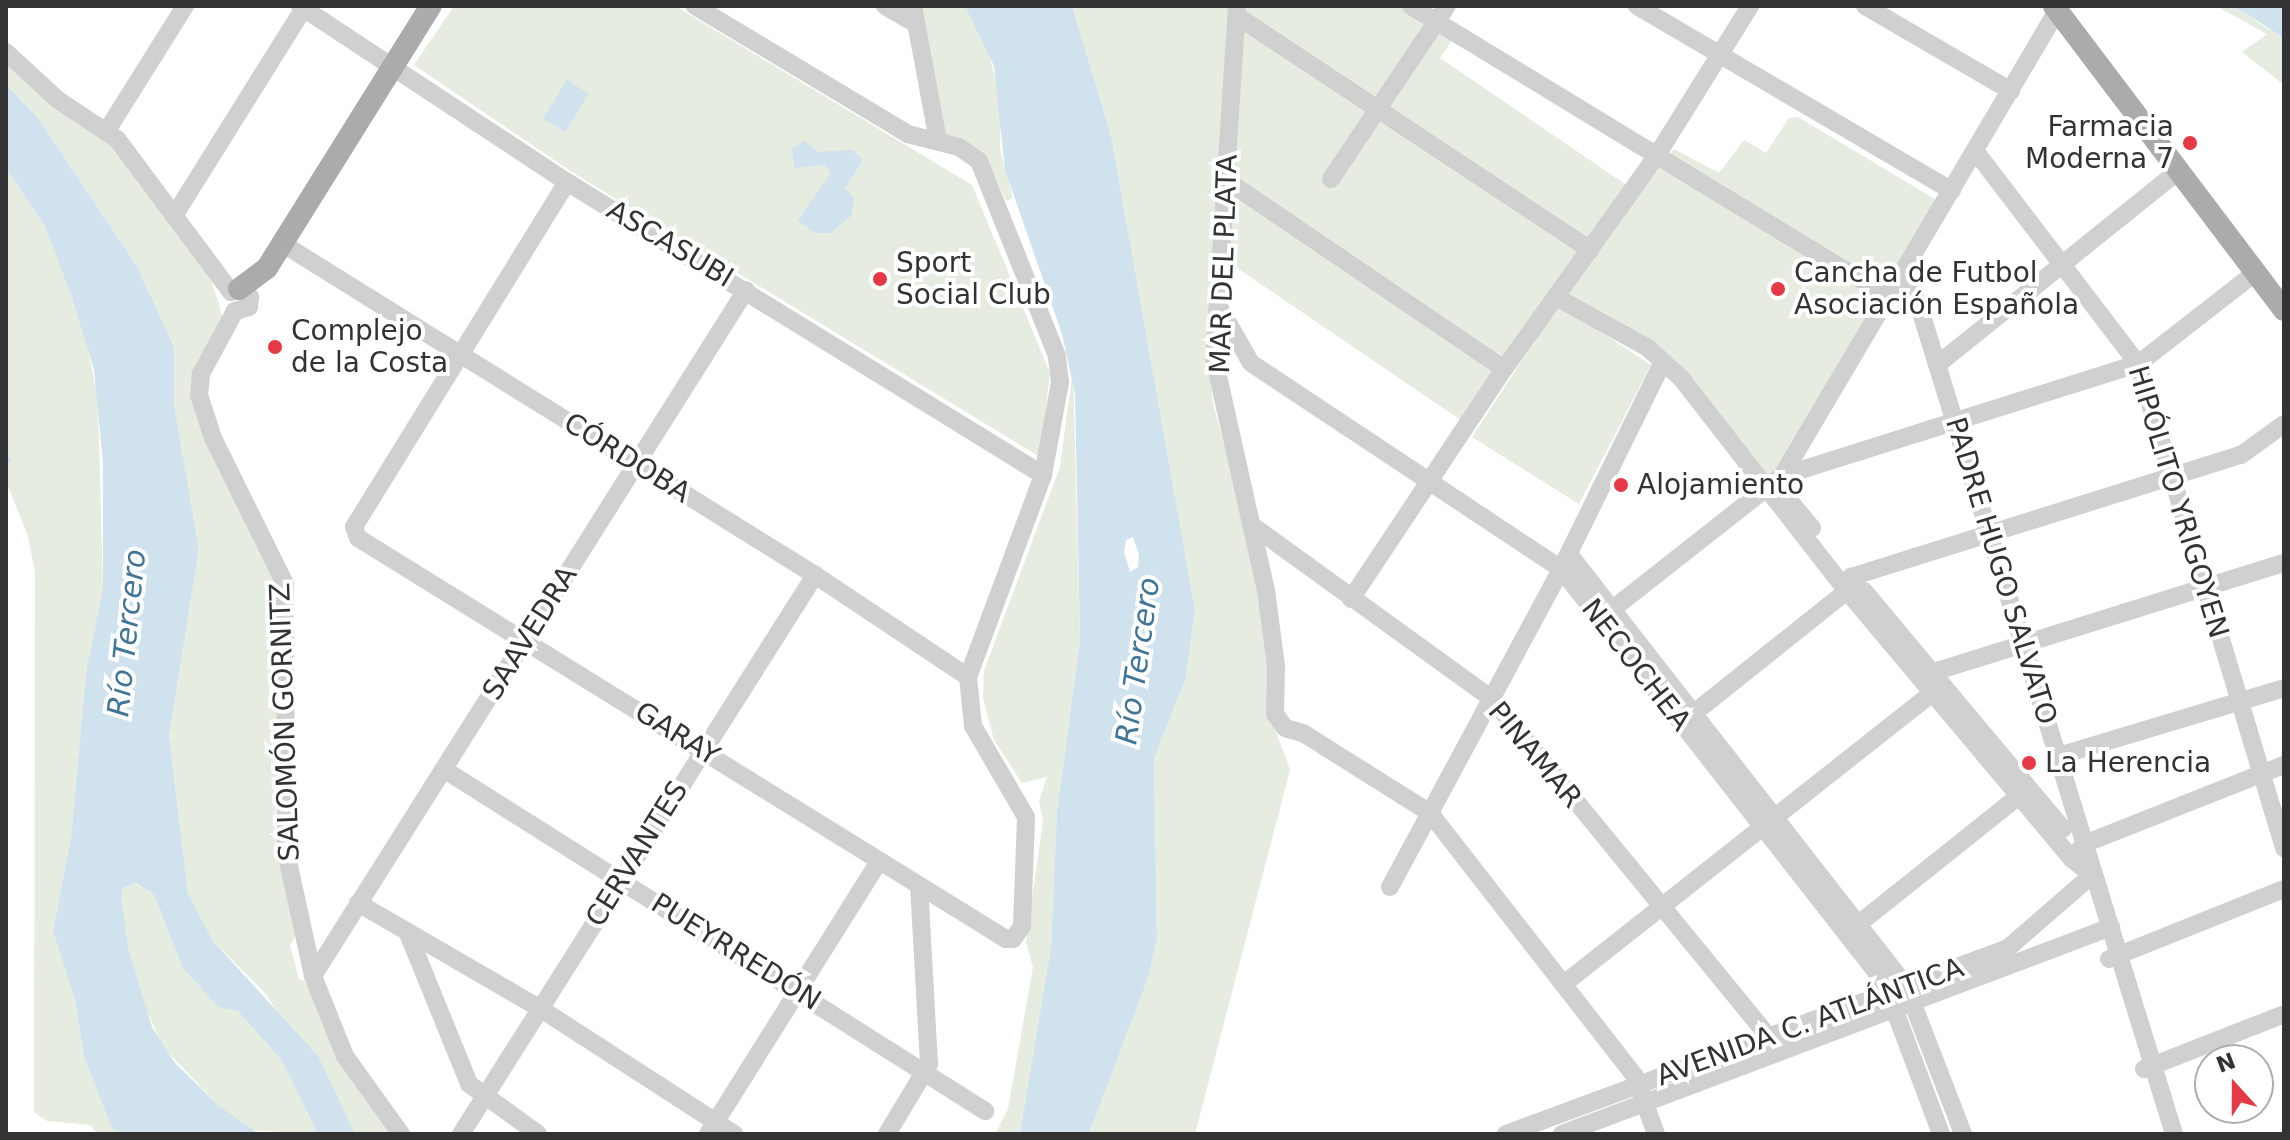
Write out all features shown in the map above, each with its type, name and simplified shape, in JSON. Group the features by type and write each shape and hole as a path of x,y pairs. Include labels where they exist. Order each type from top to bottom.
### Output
{"main road":[{"path":"239,299 267,268 283,244 431,6"},
{"path":"2056,8 2284,310"}],"street":[{"path":"106,132 185,6"},
{"path":"695,6 908,134 969,152 988,178 1057,356 1060,382 1043,475 968,677"},
{"path":"885,6 914,15 938,141"},
{"path":"1411,6 1442,14 1657,155 1889,297"},
{"path":"1637,6 1952,191"},
{"path":"1351,599 1504,369 1657,155 1750,6"},
{"path":"1865,6 2011,91"},
{"path":"174,216 302,7"},
{"name":"ASCASUBI","path":"302,7 567,182 1043,475"},
{"path":"1775,482 1976,152 2056,8"},
{"path":"1237,11 1376,109 1590,250"},
{"name":"MAR DEL PLATA","path":"1237,11 1216,301 1217,378 1253,526 1276,666 1274,707 1285,728 1303,733 1430,813"},
{"path":"1331,179 1442,14"},
{"path":"6,52 58,100 117,139 239,299"},
{"name":"HIPÓLITO YRIGOYEN","path":"1976,152 2138,364 2284,848"},
{"path":"1937,365 2178,171"},
{"path":"1226,180 1504,369"},
{"path":"463,353 567,182"},
{"name":"CÓRDOBA","path":"283,244 463,353 815,575 968,677"},
{"name":"PADRE HUGO SALVATO","path":"1907,267 2058,756 2078,852 2092,875 2148,1068 2174,1134"},
{"path":"1606,614 1775,482 2138,364 2255,273"},
{"name":"SAAVEDRA","path":"313,976 746,290"},
{"path":"1556,297 1640,343 1663,362 1775,482 1849,584 1936,679 2074,842 2078,852"},
{"name":"SALOMÓN GORNITZ","path":"239,299 201,374 199,395 213,438 285,584 283,829 313,976 351,1067 401,1134"},
{"name":"NECOCHEA","path":"1216,301 1251,363 1428,482 1565,562 1900,998 1941,1134"},
{"name":"GARAY","path":"463,353 354,527 358,538 1006,939 1019,935 1022,926 1027,828 1022,807 973,726 968,677"},
{"path":"1390,887 1565,562 1663,362"},
{"path":"1217,378 1234,364 1251,363"},
{"path":"1687,719 1849,584 1990,534 2241,455 2284,424"},
{"name":"PINAMAR","path":"1253,526 1493,700 1768,1036"},
{"path":"1565,983 1768,823 1936,679 2024,643 2284,563"},
{"name":"CERVANTES","path":"461,1134 815,575"},
{"path":"1936,679 2019,796 2078,852"},
{"path":"2058,756 2284,688"},
{"path":"2078,852 2284,765"},
{"name":"PUEYRREDÓN","path":"445,770 798,990 985,1111"},
{"path":"1856,926 2019,796"},
{"path":"1430,813 1641,1084 1644,1104 1656,1134"},
{"name":"NECOCHEA","path":"1768,823 1856,926 1900,998 1963,1134"},
{"path":"711,1128 879,861"},
{"name":"AVENIDA C. ATLÁNTICA","path":"1562,1134 1644,1104 1900,998 2019,942 2092,875"},
{"path":"887,1134 929,1064 919,886"},
{"path":"2114,957 2284,889"},
{"path":"358,903 541,1009 711,1128 734,1134"},
{"name":"AVENIDA C. ATLÁNTICA","path":"1506,1134 1768,1036 1900,998 2106,929"},
{"path":"407,931 469,1084 484,1098 538,1134"},
{"path":"2148,1068 2284,1014"},
{"name":"PADRE HUGO SALVATO","path":"2148,1068 2161,1134"}],"shaded area":[{"name":"Sport Social Club","path":"454,6 675,6 972,185 1050,373 1040,457 572,172 414,65"},
{"path":"920,6 965,6 987,47 1001,101 1000,149 1013,198 1006,201 993,172 945,139"},
{"path":"1072,6 1231,6 1207,360 1214,408 1251,540 1273,667 1270,715 1290,770 1195,1134 1089,1134 1148,978 1157,940 1154,759 1186,678 1195,610 1111,135"},
{"path":"1244,6 1402,6 1454,37 1440,58 1628,186 1462,421 1227,261"},
{"path":"2216,6 2233,6 2284,39 2284,85 2242,52 2267,34"},
{"path":"6,63 45,99 114,146 210,276 223,318 191,396 204,439 279,586 282,621 273,628 272,644 281,638 281,671 270,680 268,709 279,703 275,828 296,935 290,945 299,979 308,983 340,1062 391,1134 355,1134 266,994 213,941 188,894 169,735 199,550 174,404 174,347 137,266 37,117 6,84"},
{"name":"Cancha de Futbol Asociación Española","path":"1798,117 1938,201 1776,474 1767,476 1702,396 1569,297 1568,288 1674,149 1719,173 1744,140 1766,153 1789,118"},
{"path":"6,168 45,226 61,264 86,339 98,400 103,588 86,672 71,838 53,931 75,1001 84,1057 112,1127 123,1134 97,1134 91,1125 47,1121 34,1112 35,573 28,536 6,481"},
{"path":"1563,307 1651,365 1579,504 1472,437 1555,310"},
{"path":"1073,369 1080,641 1057,811 1051,947 1020,1134 995,1134 1008,1109 1033,967 1026,943 1043,821 1039,801 1047,777 1022,783 994,740 983,698 984,671 1060,467"},
{"path":"135,883 154,895 182,967 218,1007 238,1011 282,1061 318,1134 249,1130 218,1105 163,1047 142,1000 129,951 121,895 123,888"}],"water":[{"name":"Río Tercero","path":"965,6 1072,6 1111,135 1195,610 1186,678 1154,759 1157,940 1148,978 1089,1134 1020,1134 1051,947 1057,811 1080,641 1075,394 1062,334 1005,170 994,66","holes":["1133,537 1139,555 1138,567 1130,572 1124,552 1126,540"]},
{"path":"2232,6 2284,6 2284,39 2261,23"},
{"path":"567,80 589,94 565,132 543,118"},
{"name":"Río Tercero","path":"6,84 37,117 137,266 174,347 174,404 199,550 169,735 188,894 213,941 318,1056 355,1134 318,1134 282,1061 238,1011 218,1007 182,967 154,895 136,883 123,888 121,895 129,951 152,1027 175,1063 218,1105 259,1134 123,1134 112,1128 84,1057 75,1001 53,931 71,838 86,672 103,588 103,462 94,370 72,297 45,226 6,168"},
{"path":"805,141 818,152 853,150 863,160 845,188 854,198 852,215 831,233 814,233 798,220 831,173 825,165 794,168 792,148"}],"waterway":[{"path":"6,454 9,460"}],"place":[{"name":"Farmacia Moderna 7","path":"2190,143"},
{"name":"Sport Social Club","path":"880,279"},
{"name":"Cancha de Futbol Asociación Española","path":"1778,289"},
{"name":"Complejo de la Costa","path":"275,347"},
{"name":"Alojamiento","path":"1621,485"},
{"name":"La Herencia","path":"2029,763"}]}
